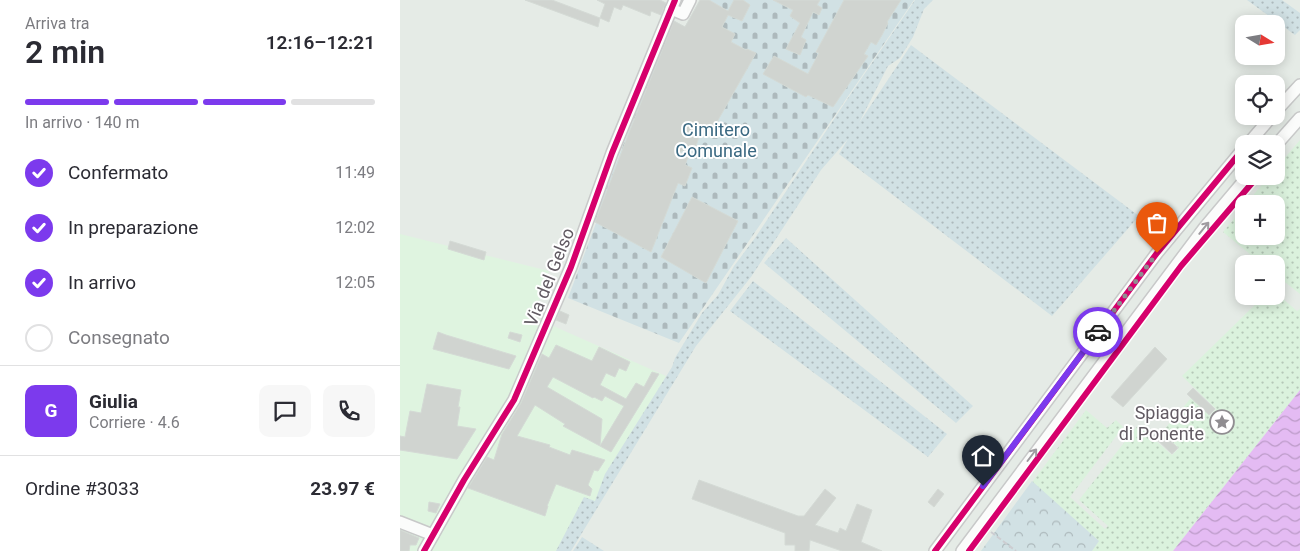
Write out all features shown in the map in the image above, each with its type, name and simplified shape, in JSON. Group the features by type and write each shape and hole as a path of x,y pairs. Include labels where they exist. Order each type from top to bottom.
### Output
{"street":[{"path":"673,5 683,14 690,0"},
{"name":"Via del Gelso","path":"424,551 464,480 514,400 571,267 612,153 673,5"},
{"path":"1285,102 1300,85"},
{"path":"1284,135 1300,118"},
{"path":"1256,135 1264,125"},
{"path":"935,551 1183,220 1235,159"},
{"path":"962,551 1204,227 1240,185"},
{"path":"1100,329 1116,344"},
{"path":"1002,460 1014,480"},
{"path":"400,522 433,535"}],"path":[{"path":"982,534 989,530 1016,551"}],"shaded area":[{"path":"400,234 549,271 533,317 666,376 569,551 400,551"}],"green space":[{"name":"Cimitero Comunale","path":"700,0 914,0 679,343 568,298 596,223 593,221 673,20 685,27"},
{"path":"915,0 933,0 924,9 913,37 900,58 888,66 859,123 911,45 1139,216 1052,316 839,154 848,139 821,170 751,277 696,346 571,551 556,551 584,497 595,501 605,474 672,367 675,358 702,313 718,295 734,266 755,238"},
{"path":"1247,0 1282,0 1300,13 1300,30 1295,35 1285,28 1285,15 1268,15"},
{"path":"786,238 973,406 956,423 764,263"},
{"path":"753,281 947,434 928,457 730,311"},
{"path":"1032,481 1099,541 1092,551 981,551"},
{"path":"582,537 604,551 573,551"}],"sand":[{"path":"1300,140 1300,294 1285,282 1285,255 1251,255 1239,245 1285,245 1285,195 1253,195 1262,185 1285,185 1285,158"},
{"path":"1235,218 1235,242 1223,232"},
{"name":"Spiaggia di Ponente","path":"1285,301 1297,311 1300,309 1300,390 1173,551 981,551 1086,410 1107,428 1116,420 1123,427 1070,497 1105,529 1108,526 1079,500 1138,425 1172,455 1179,448 1162,432 1191,398 1210,416 1216,409 1182,376 1255,305 1285,305"}],"water":[{"path":"1300,390 1300,551 1173,551"}],"building":[{"path":"525,0 552,0 600,18 598,27"},
{"path":"597,0 660,0 666,3 661,15 651,11 650,16 623,5 621,10 614,7 609,22 600,18 605,4"},
{"path":"700,0 709,0 728,11 734,0 743,0 750,5 742,21 728,15 722,27 735,34 731,42 756,53 709,136 701,131 696,146 679,152 688,157 685,165 692,168 685,186 678,183 651,252 595,222 674,21 685,27"},
{"path":"773,0 820,0 817,5 822,8 819,15 813,12 801,37 806,40 800,55 786,49 800,23 790,16 793,10"},
{"path":"844,0 901,0 887,22 876,45 871,42 864,54 868,56 833,107 808,95 806,97 763,74 774,56 808,74 819,53 816,52"},
{"path":"692,197 738,221 706,283 661,257"},
{"path":"450,241 486,252 484,260 448,249"},
{"path":"560,311 569,315 566,324 556,320"},
{"path":"438,332 516,356 509,369 433,349"},
{"path":"510,332 522,335 520,342 508,338"},
{"path":"556,345 592,361 599,347 630,362 626,371 619,368 615,377 606,373 600,385 626,399 636,383 644,387 652,372 659,374 611,452 563,426 565,424 535,405 517,436 550,445 549,447 570,455 572,450 605,460 598,471 594,470 588,485 592,489 590,496 556,484 545,516 468,488 487,457 494,460 502,434 521,403 542,354 549,358","holes":["553,377 602,401 605,396 624,406 600,446 602,419 547,387"]},
{"path":"1155,347 1167,359 1123,407 1111,397"},
{"path":"427,384 461,390 457,426 476,429 457,459 400,450 400,436 405,437 410,411 421,413"},
{"path":"1193,388 1215,409 1209,415 1187,394"},
{"path":"1159,430 1178,448 1172,454 1153,436"},
{"path":"699,480 798,516 804,516 825,489 836,498 815,525 838,533 840,528 846,531 857,504 872,510 861,542 882,551 842,551 810,540 809,551 795,551 795,545 785,545 785,533 692,499"},
{"path":"938,489 944,494 934,507 928,502"},
{"path":"429,502 440,504 436,513 428,511"},
{"path":"400,530 419,538 416,545 410,545 409,551 400,551"}],"cycle path":[{"path":"424,551 464,480 514,400 571,267 612,153 675,0"},
{"path":"935,551 1157,253 1235,159"},
{"path":"969,551 1181,266 1250,185"}],"way so far":[{"path":"1098,332 1157,253"}],"place":[{"name":"Spiaggia di Ponente","path":"1222,422"}],"route":[{"path":"983,486 1098,332"}]}
